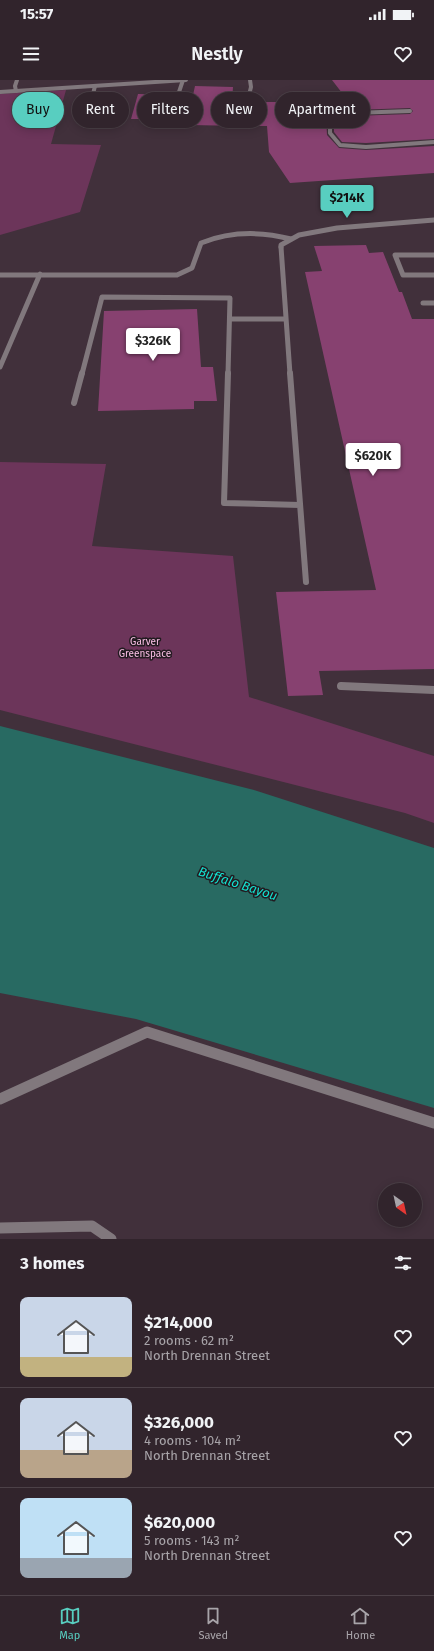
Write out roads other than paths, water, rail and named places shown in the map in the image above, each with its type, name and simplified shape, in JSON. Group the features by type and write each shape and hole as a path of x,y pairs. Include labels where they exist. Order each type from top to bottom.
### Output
{"street":[{"path":"16,91 15,86 17,80"},
{"path":"179,92 183,80"},
{"path":"0,92 186,80"},
{"path":"250,80 250,92"},
{"path":"94,92 95,86"},
{"path":"410,111 353,113 330,116 330,133 340,145 366,147 434,142"},
{"path":"306,582 280,245 299,235 337,228 434,220"},
{"path":"0,275 177,275 192,268 201,243 215,237 237,233 262,233 276,234 291,239"},
{"path":"434,255 395,255 403,275 434,275"},
{"path":"0,367 40,274"},
{"path":"74,404 102,297 230,298 224,503 300,505"},
{"path":"423,303 434,303"},
{"path":"230,319 286,319"},
{"path":"341,686 434,690"},
{"path":"0,1099 147,1032 434,1123"},
{"path":"0,1228 92,1226 111,1239"}],"water":[{"name":"Buffalo Bayou","path":"0,726 254,790 434,848 434,1108 136,1019 0,993"}],"park label":[{"name":"Garver Greenspace","path":"145,646"}]}
